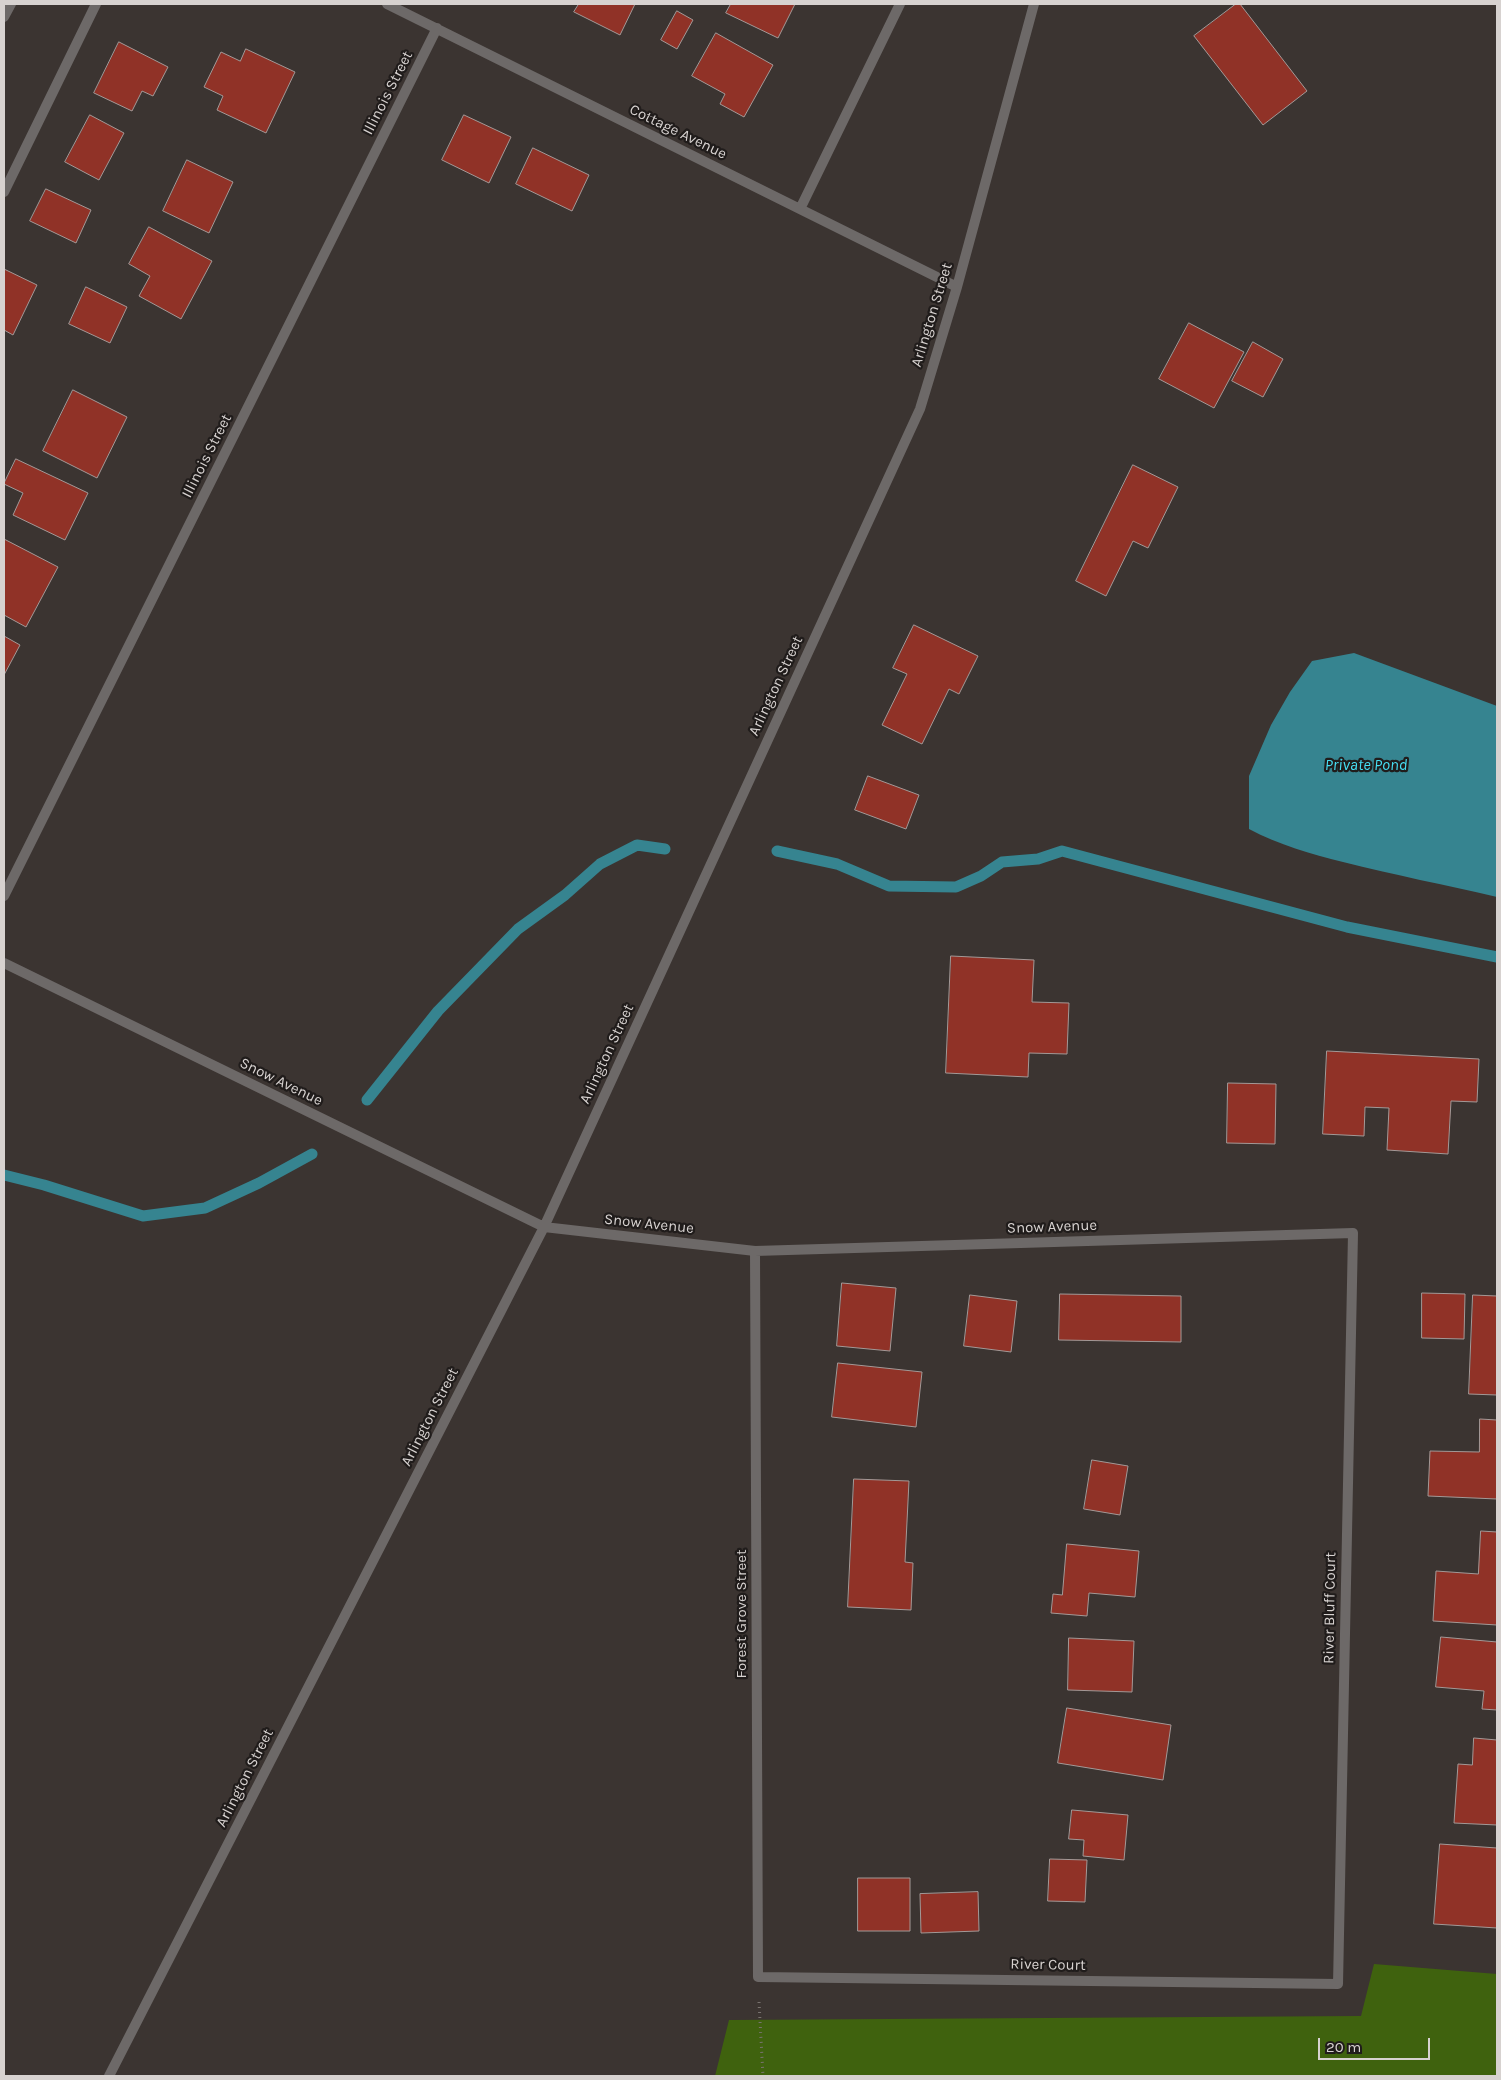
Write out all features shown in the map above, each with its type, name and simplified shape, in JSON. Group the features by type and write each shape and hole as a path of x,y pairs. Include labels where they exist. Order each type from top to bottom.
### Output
{"street":[{"path":"4,17 11,4"},
{"path":"4,192 96,4"},
{"name":"Cottage Avenue","path":"387,4 957,287"},
{"path":"800,210 900,4"},
{"name":"Arlington Street","path":"109,2076 544,1227 920,409 957,287 1034,4"},
{"name":"Illinois Street","path":"4,896 437,28"},
{"name":"Snow Avenue","path":"4,963 544,1227 755,1251 1353,1234"},
{"name":"River Bluff Court","path":"1338,1984 1353,1234"},
{"name":"Forest Grove Street","path":"755,1251 758,1977"},
{"name":"River Court","path":"758,1977 1338,1984"}],"path":[{"path":"758,1977 763,2076"}],"green space":[{"path":"1374,1964 1497,1974 1497,2076 715,2076 729,2020 1361,2016"}],"water":[{"name":"Private Pond","path":"1354,653 1497,706 1497,897 1319,856 1283,844 1249,829 1249,776 1271,725 1290,692 1312,661"}],"building":[{"path":"579,4 635,4 620,35 574,12"},
{"path":"731,4 795,4 778,38 726,13"},
{"path":"1236,4 1240,4 1307,91 1263,125 1194,36"},
{"path":"677,11 693,20 677,49 661,40"},
{"path":"716,33 773,65 744,117 720,104 725,94 692,76"},
{"path":"119,42 168,67 153,96 142,91 132,111 94,93"},
{"path":"246,49 295,72 266,133 217,110 223,96 204,87 221,52 240,61"},
{"path":"90,115 124,133 99,180 65,162"},
{"path":"464,115 511,137 489,183 442,160"},
{"path":"533,148 589,175 572,211 516,184"},
{"path":"187,160 233,182 209,233 163,211"},
{"path":"46,189 91,210 76,243 30,221"},
{"path":"149,227 212,261 181,319 139,296 150,276 129,264"},
{"path":"4,269 37,285 13,335 4,330"},
{"path":"86,287 127,307 110,343 69,324"},
{"path":"1189,323 1244,352 1214,408 1159,379"},
{"path":"1253,342 1283,359 1263,397 1232,381"},
{"path":"73,390 127,417 97,478 43,451"},
{"path":"16,459 88,493 65,540 13,515 23,493 4,484"},
{"path":"1133,465 1178,487 1148,548 1133,541 1106,596 1076,581"},
{"path":"4,539 58,567 26,627 4,615"},
{"path":"914,625 978,656 959,694 949,689 922,744 882,725 907,674 893,668"},
{"path":"4,636 20,645 4,675"},
{"path":"868,776 919,795 906,829 855,810"},
{"path":"951,956 1034,960 1032,1002 1069,1003 1067,1054 1029,1053 1028,1077 946,1073"},
{"path":"1327,1051 1479,1059 1477,1102 1451,1101 1448,1154 1387,1150 1389,1108 1365,1107 1364,1136 1323,1134"},
{"path":"1228,1083 1276,1084 1275,1144 1227,1143"},
{"path":"842,1283 896,1288 890,1351 837,1346"},
{"path":"1422,1293 1465,1294 1464,1339 1422,1338"},
{"path":"1060,1294 1181,1296 1181,1342 1059,1340"},
{"path":"970,1295 1017,1301 1011,1352 964,1346"},
{"path":"1473,1295 1497,1296 1497,1395 1469,1394"},
{"path":"838,1363 922,1372 916,1427 832,1417"},
{"path":"1480,1419 1497,1420 1497,1499 1428,1496 1430,1451 1479,1452"},
{"path":"1092,1460 1128,1466 1120,1515 1084,1509"},
{"path":"854,1479 909,1481 905,1562 913,1563 911,1610 848,1607"},
{"path":"1481,1531 1497,1532 1497,1625 1433,1621 1436,1571 1478,1574"},
{"path":"1067,1544 1139,1551 1135,1597 1089,1593 1087,1616 1051,1613 1053,1594 1062,1595"},
{"path":"1441,1637 1497,1642 1497,1710 1482,1709 1484,1691 1436,1687"},
{"path":"1069,1638 1134,1641 1132,1692 1068,1690"},
{"path":"1067,1708 1171,1725 1163,1780 1058,1763"},
{"path":"1474,1738 1497,1740 1497,1825 1454,1823 1458,1764 1472,1765"},
{"path":"1072,1810 1128,1815 1124,1860 1083,1856 1084,1840 1069,1839"},
{"path":"1440,1844 1497,1848 1497,1928 1434,1924"},
{"path":"1050,1859 1087,1860 1085,1902 1048,1901"},
{"path":"858,1878 910,1878 910,1931 858,1931"},
{"path":"978,1892 979,1931 921,1933 920,1894"}],"waterway":[{"path":"367,1100 438,1011 518,929 565,895 600,864 637,845 665,849"},
{"path":"777,851 837,864 889,886 956,887 981,876 1002,862 1038,859 1062,851 1347,927 1497,957"},
{"path":"4,1175 44,1185 143,1216 205,1208 259,1183 312,1154"}]}
